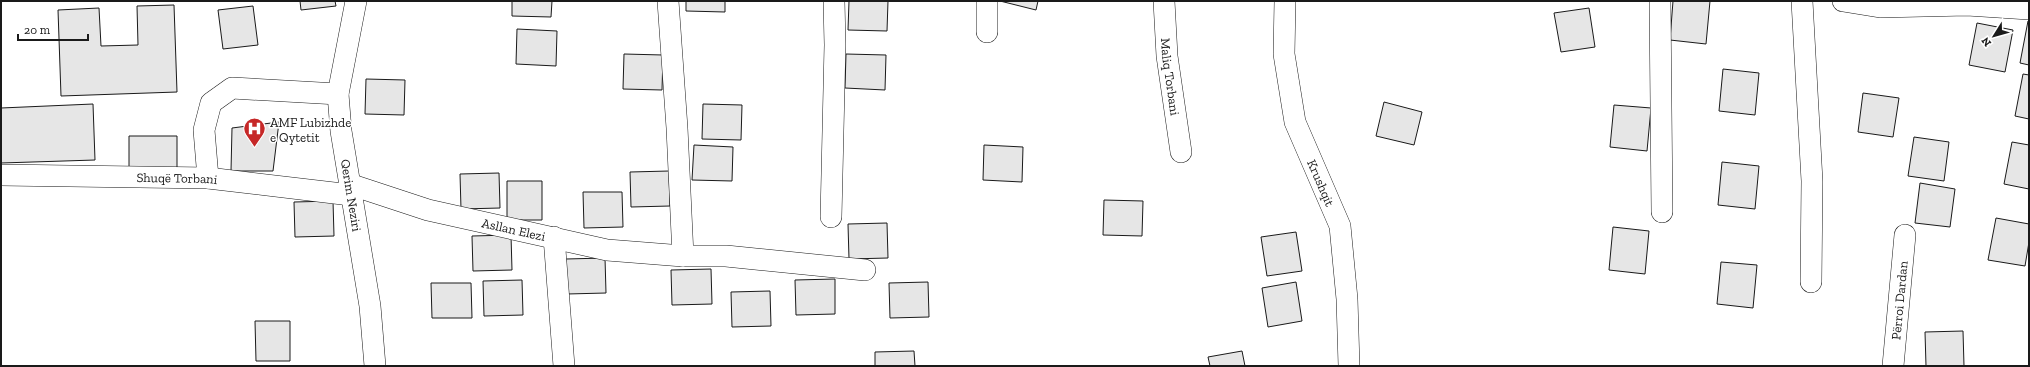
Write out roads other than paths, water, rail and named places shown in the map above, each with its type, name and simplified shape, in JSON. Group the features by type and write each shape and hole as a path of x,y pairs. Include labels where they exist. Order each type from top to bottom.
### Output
{"street":[{"name":"Qerim Neziri","path":"356,1 338,94 350,189 370,306 375,366"},
{"path":"668,1 677,128 683,256"},
{"path":"831,217 835,45 834,1"},
{"path":"986,1 987,32"},
{"name":"Maliq Torbani","path":"1164,1 1167,56 1181,152"},
{"name":"Krushqit","path":"1285,1 1284,54 1295,122 1340,226 1347,299 1349,366"},
{"path":"1660,1 1662,212"},
{"path":"1802,1 1812,182 1811,282"},
{"path":"1843,1 1880,7 1967,5 2029,9"},
{"path":"208,178 204,130 211,103 232,88 338,94"},
{"name":"Shuqë Torbani","path":"1,175 208,178 350,189"},
{"name":"Asllan Elezi","path":"350,189 428,210 608,250 683,256 726,256 865,270"},
{"name":"Përroi Dardan","path":"1893,366 1905,235"},
{"path":"554,237 564,366"}],"place":[{"name":"AMF Lubizhde e Qytetit","path":"254,148"}]}
